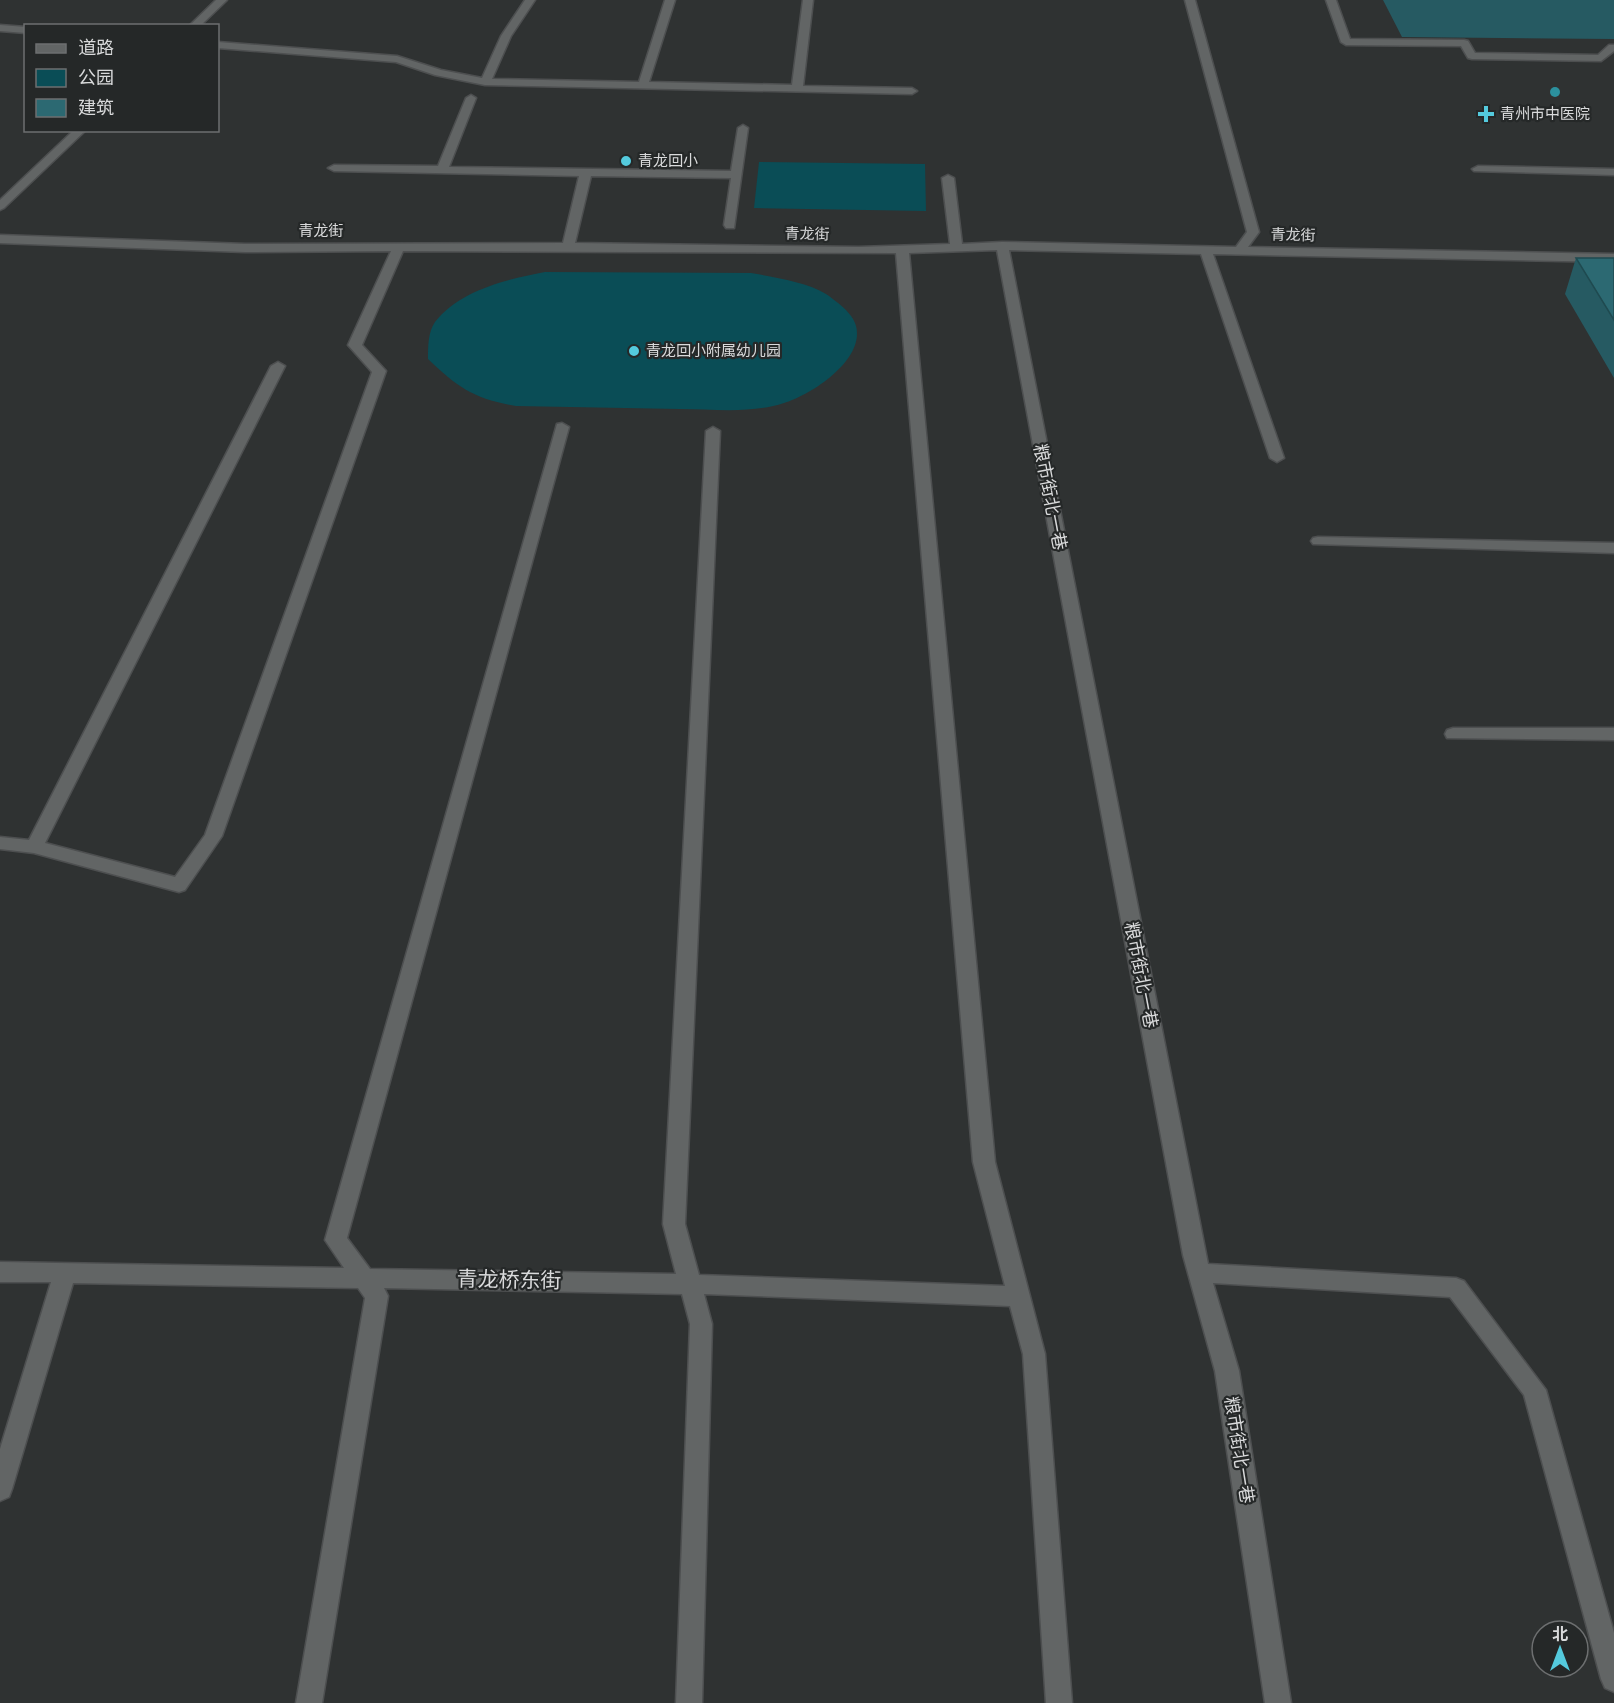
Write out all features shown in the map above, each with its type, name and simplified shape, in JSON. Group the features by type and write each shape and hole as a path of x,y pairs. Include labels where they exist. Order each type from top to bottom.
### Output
{"street":[{"path":"196,24 222,0"},
{"path":"485,82 506,36 530,0"},
{"path":"643,86 670,0"},
{"path":"797,89 808,0"},
{"path":"1190,0 1253,232 1240,250"},
{"path":"1331,0 1346,42 1464,43 1472,56 1601,58 1609,48 1614,48"},
{"path":"0,28 24,30"},
{"path":"219,45 397,59 439,73 485,82 912,91"},
{"path":"442,170 471,98"},
{"path":"730,225 743,128"},
{"path":"0,206 79,132"},
{"path":"334,168 736,175"},
{"path":"1478,169 1614,172"},
{"path":"568,247 586,172"},
{"path":"948,178 956,247"},
{"name":"青龙街","path":"0,239 245,248 568,247 859,251 1002,246 1614,258"},
{"name":"粮市街北一巷","path":"1002,246 1199,1274 1227,1371 1278,1703"},
{"path":"0,843 34,847 179,885 213,836 379,370 355,345 398,248"},
{"path":"902,248 984,1162 1034,1354 1059,1703"},
{"path":"1206,250 1277,458"},
{"path":"34,847 278,366"},
{"path":"309,1703 377,1296 336,1240 562,427"},
{"path":"689,1703 701,1324 674,1224 713,431"},
{"path":"1318,541 1614,548"},
{"path":"1453,734 1614,734"},
{"name":"青龙桥东街","path":"0,1272 690,1284 1018,1296"},
{"path":"0,1489 65,1274"},
{"path":"1199,1274 1456,1288 1534,1390 1614,1679"}],"green space":[{"path":"759,162 925,164 926,211 754,208"},
{"name":"青龙回小附属幼儿园","path":"545,272 751,273 779,278 809,286 834,300 848,312 854,321 857,339 844,363 821,384 784,403 745,410 516,406 489,400 468,391 428,359 431,330 445,311 471,294 501,282"}],"building":[{"path":"1576,258 1614,258 1614,320"}],"place":[{"name":"青州市中医院","path":"1486,114"},
{"name":"青龙回小","path":"626,161"},
{"name":"青龙回小附属幼儿园","path":"634,351"}]}
